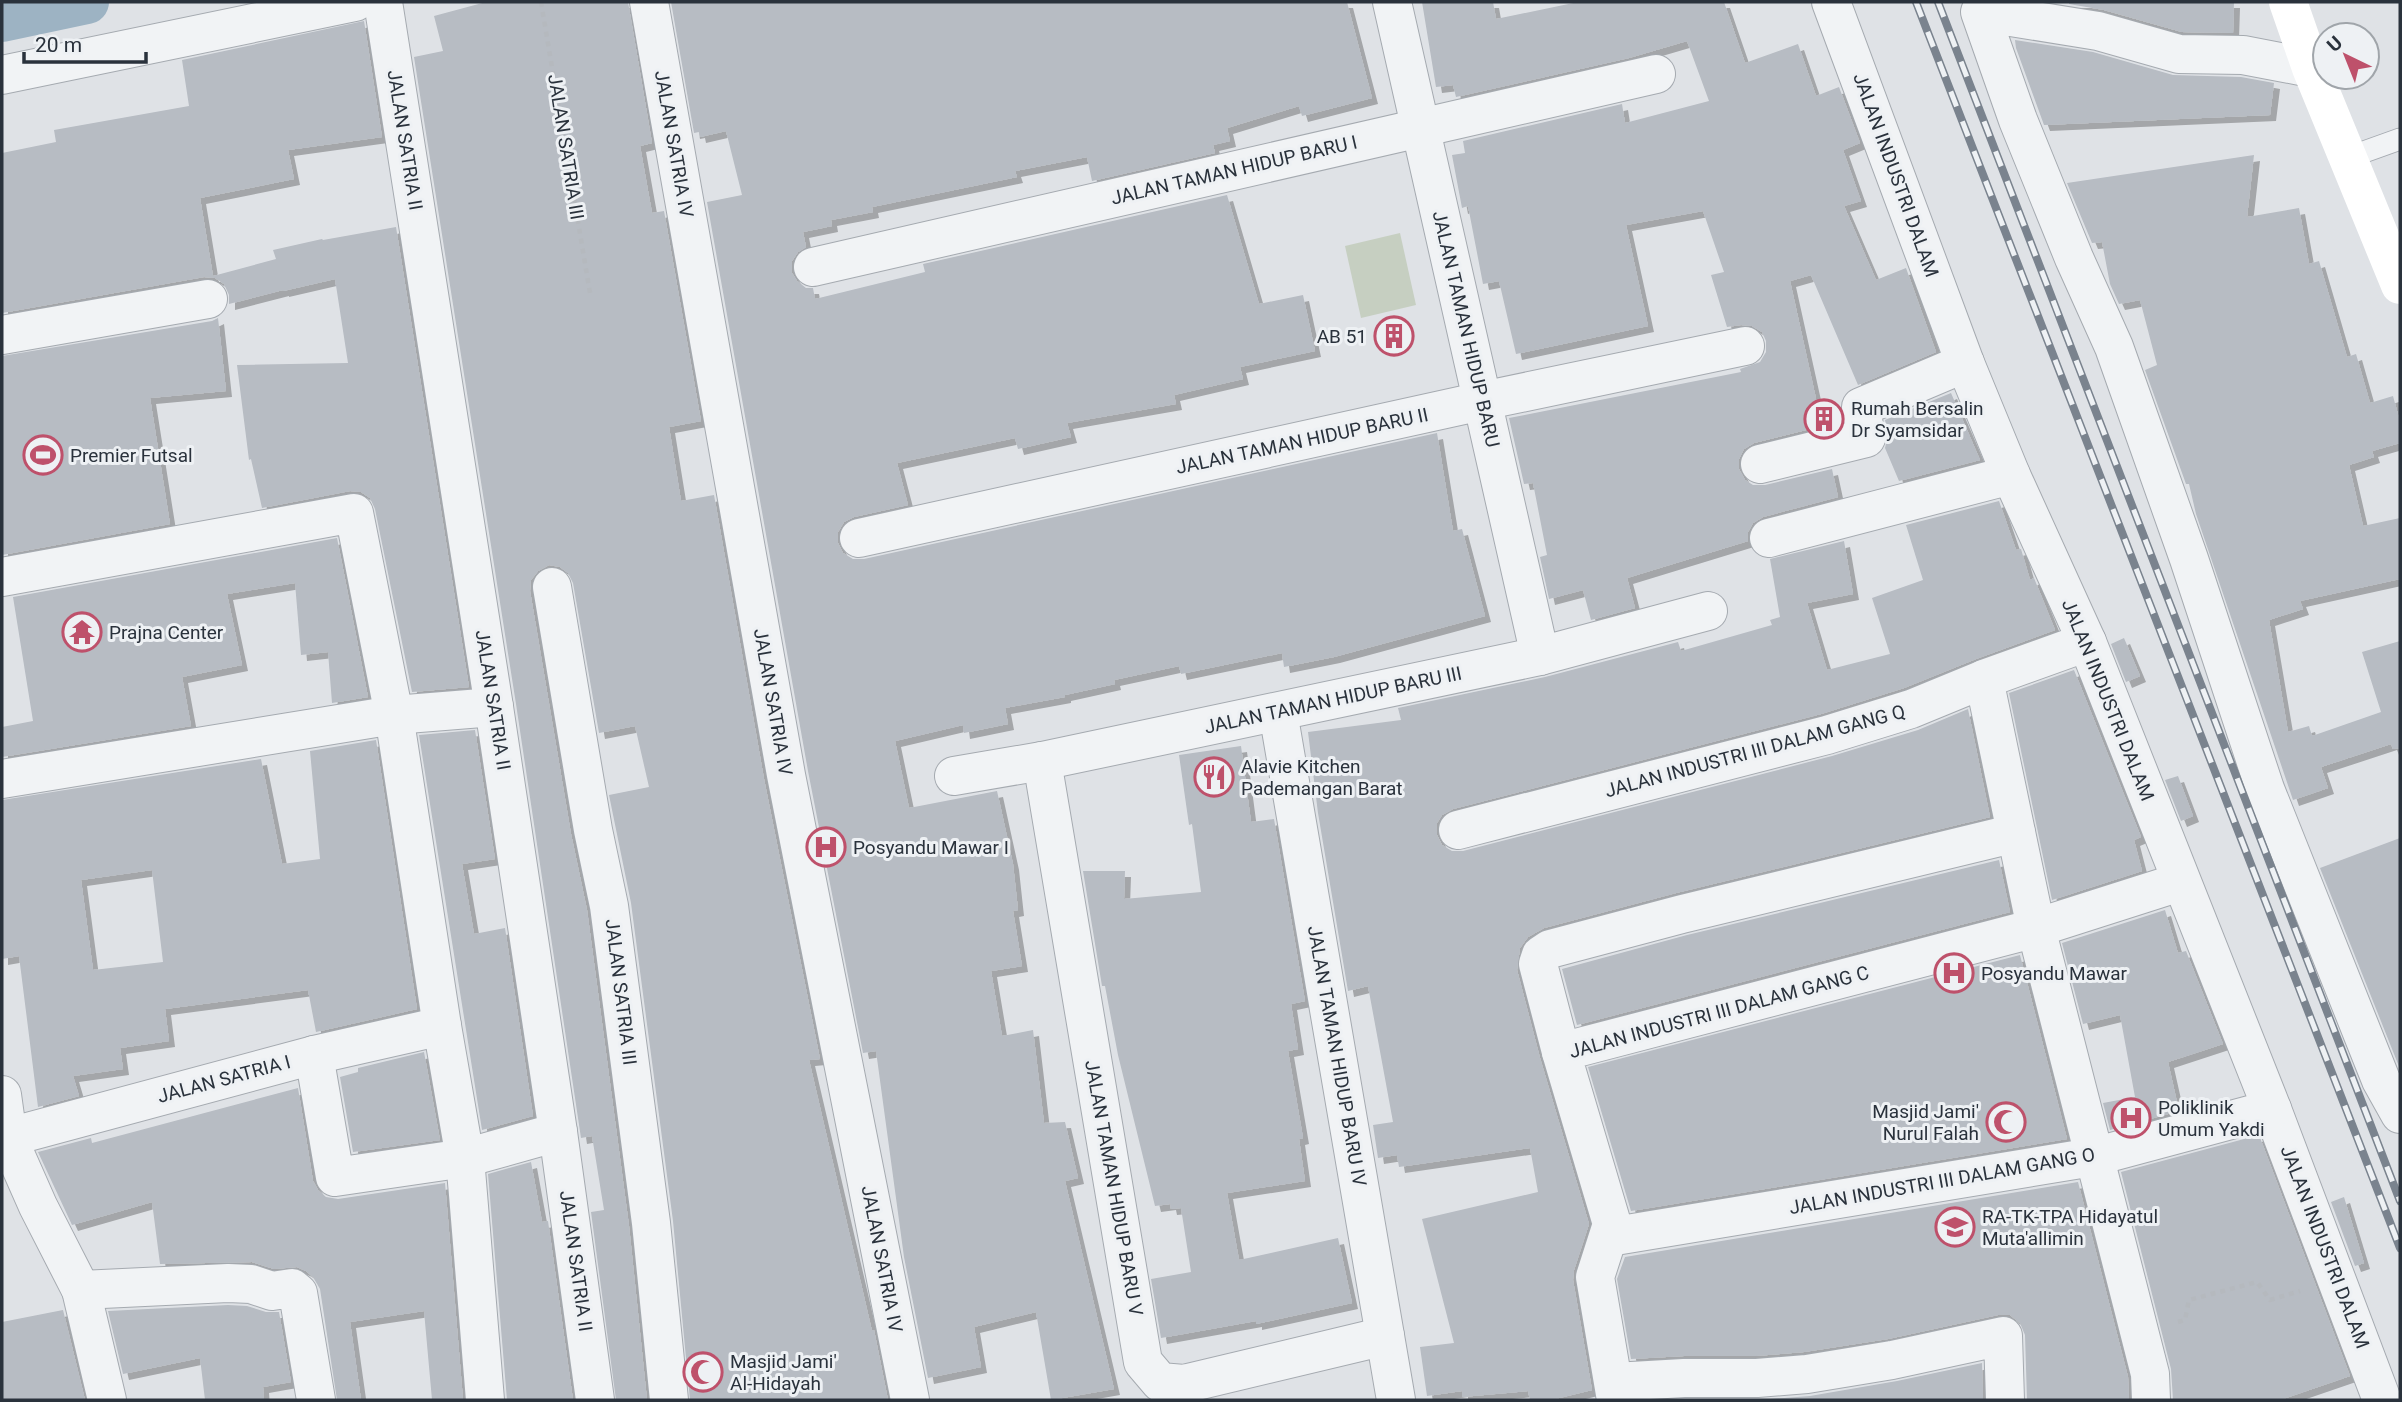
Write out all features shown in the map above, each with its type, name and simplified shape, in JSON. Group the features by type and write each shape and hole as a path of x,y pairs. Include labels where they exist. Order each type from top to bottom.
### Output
{"street":[{"path":"2,75 355,2"},
{"name":"JALAN SATRIA II","path":"383,2 494,707 595,1400"},
{"name":"JALAN SATRIA IV","path":"649,2 786,775 910,1400"},
{"name":"JALAN TAMAN HIDUP BARU","path":"1392,2 1540,656"},
{"name":"JALAN INDUSTRI DALAM","path":"1832,2 1965,363 2011,475 2087,642 2272,1109 2382,1400"},
{"path":"2288,2 2311,68"},
{"path":"1978,7 2098,31 2179,54 2243,55 2311,68"},
{"path":"1978,7 2018,120 2074,258 2114,347 2189,559 2265,789 2381,1080 2400,1114"},
{"name":"JALAN TAMAN HIDUP BARU I","path":"813,267 1656,74"},
{"path":"2320,91 2400,285"},
{"path":"2,335 208,299"},
{"name":"JALAN TAMAN HIDUP BARU II","path":"859,538 1745,346"},
{"path":"1760,464 1866,438 1861,407 1965,363"},
{"path":"1769,538 2011,475"},
{"path":"2,577 354,513 394,715 465,1158 485,1400"},
{"name":"JALAN SATRIA III","path":"552,587 593,830 610,906 651,1223 669,1400"},
{"name":"JALAN TAMAN HIDUP BARU III","path":"954,776 1042,761 1540,656 1708,611"},
{"name":"JALAN INDUSTRI III DALAM GANG Q","path":"1458,830 1827,735 1910,709 2087,642"},
{"path":"1984,679 2036,928 2150,1374 2151,1400"},
{"path":"2,779 394,715 494,707"},
{"name":"JALAN TAMAN HIDUP BARU IV","path":"1278,712 1396,1400"},
{"name":"JALAN TAMAN HIDUP BARU V","path":"1042,761 1143,1362 1160,1382 1184,1384 1385,1336"},
{"path":"1561,1052 1538,964 1541,955 1550,950 1682,914 2017,833"},
{"name":"JALAN INDUSTRI III DALAM GANG C","path":"1615,1391 1595,1277 1612,1224 1561,1052 2036,928 2180,882"},
{"name":"JALAN SATRIA I","path":"5,1138 314,1055 442,1026"},
{"path":"314,1055 335,1177 465,1158 558,1132"},
{"path":"2,1095 5,1138 81,1290 107,1400"},
{"name":"JALAN INDUSTRI III DALAM GANG O","path":"1609,1237 2093,1157 2272,1109"},
{"path":"81,1290 228,1283 251,1284 272,1291 292,1287 298,1293 316,1400"},
{"path":"1615,1391 1684,1378 1757,1389 1831,1370 2003,1336 2005,1400"}],"lane":[{"path":"2347,158 2400,139"}],"path":[{"name":"JALAN SATRIA III","path":"541,2 590,293"},
{"path":"2139,1331 2185,1320 2189,1300 2257,1282 2270,1300 2336,1279"}],"green space":[{"path":"2,2 87,2 2,20"},
{"path":"1400,233 1416,305 1361,318 1345,246"}],"building":[{"path":"486,2 628,2 652,143 640,146 652,213 664,211 701,421 669,427 681,501 714,495 764,779 820,1059 809,1060 872,1331 874,1330 888,1400 690,1400 673,1221 631,903 609,795 649,787 635,726 599,733 573,583 568,573 560,567 549,565 538,571 531,580 530,591 571,834 587,910 629,1226 647,1400 616,1400 591,1212 604,1210 592,1136 581,1138 414,57 443,51 434,16"},
{"path":"671,2 1347,2 1372,98 1302,116 1299,106 1227,128 1230,141 1213,145 1215,153 1092,181 1087,157 1015,171 1017,177 872,207 873,212 831,220 832,226 803,232 806,247 798,252 792,261 792,273 806,288 813,288 815,299 925,272 923,264 1227,195 1259,304 1303,295 1315,351 1240,367 1243,379 1174,395 1176,404 1067,423 1071,437 1018,449 1015,438 897,463 908,505 854,517 844,522 838,532 838,543 843,553 853,559 864,559 1437,433 1453,531 1462,529 1485,616 1334,657 1284,667 1282,653 1181,674 1179,666 1114,680 1115,684 1065,697 1005,708 1008,724 964,733 963,725 895,741 909,808 997,791 1013,864 1018,910 1013,911 1022,966 991,971 1002,1036 1033,1030 1044,1123 1065,1122 1078,1178 1065,1181 1114,1389 1051,1400 1036,1312 974,1327 981,1367 928,1378 904,1257 876,1051 863,1053 808,771 707,202 742,195 726,131 700,137 699,132 694,133"},
{"path":"1422,2 1493,2 1496,19 1578,2 1724,2 1745,63 1798,44 1816,96 1839,87 1860,143 1843,150 1861,201 1844,206 1876,280 1906,268 1936,352 1858,385 1811,275 1790,281 1822,426 1754,443 1744,449 1739,459 1739,469 1745,480 1753,485 1765,485 1832,469 1838,497 1763,517 1753,523 1748,532 1748,541 1627,578 1635,608 1591,620 1583,590 1549,599 1540,557 1547,555 1533,483 1524,484 1509,418 1741,372 1740,369 1760,362 1766,352 1766,341 1762,332 1752,326 1727,327 1711,275 1724,272 1703,211 1626,225 1648,326 1516,354 1499,281 1483,284 1468,206 1462,208 1452,155 1465,153 1463,141 1622,104 1625,123 1709,101 1687,41 1629,58 1456,97 1453,85 1436,87"},
{"path":"2069,2 2234,2 2233,33 2182,32"},
{"path":"364,21 382,137 288,150 294,179 200,198 213,276 276,259 273,250 396,227 469,687 412,692 375,509 370,498 361,492 350,491 262,508 251,459 249,460 237,365 348,363 335,279 229,304 229,295 224,284 215,278 204,277 2,313 2,153 56,142 54,130 189,106 182,60"},
{"path":"2015,40 2093,52 2173,75 2241,77 2274,83 2270,115 2044,125"},
{"path":"2254,155 2247,217 2299,208 2309,264 2319,261 2347,357 2356,354 2370,403 2393,396 2400,422 2400,443 2372,451 2374,457 2349,465 2363,526 2400,518 2400,579 2300,601 2303,609 2269,620 2288,732 2309,726 2312,736 2381,712 2362,652 2400,641 2400,748 2393,749 2391,744 2321,767 2328,788 2293,800 2196,514 2189,484 2186,484 2145,370 2157,365 2140,300 2119,304 2110,284 2102,242 2092,243 2067,183"},
{"path":"218,318 226,391 150,398 170,524 2,555 2,356"},
{"path":"1951,393 1980,460 1899,481 1885,448 1888,435 1885,420"},
{"path":"1999,501 2016,550 2021,549 2030,580 2034,578 2055,630 1904,688 1821,714 1453,809 1442,815 1437,823 1437,835 1442,845 1452,851 1463,851 1832,756 1918,730 1968,709 1990,817 1676,893 1544,928 1528,937 1520,948 1517,970 1589,1224 1573,1280 1592,1390 1551,1400 1530,1400 1528,1391 1462,1397 1462,1391 1427,1396 1420,1347 1454,1343 1422,1219 1538,1192 1530,1148 1399,1167 1397,1155 1378,1158 1373,1125 1393,1122 1368,986 1348,991 1318,813 1308,732 1401,720 1398,708 1545,677 1678,642 1681,651 1772,625 1770,620 1780,617 1770,559 1844,541 1853,594 1807,603 1827,670 1890,654 1872,598 1923,580 1906,525"},
{"path":"337,538 368,697 332,703 328,652 301,655 295,583 227,594 242,665 182,677 191,726 2,757 2,727 33,721 13,597"},
{"path":"2124,638 2140,676 2126,682 2111,644"},
{"path":"2074,670 2141,837 2134,840 2142,871 2052,900 2009,693"},
{"path":"475,730 495,859 462,864 474,934 505,928 533,1116 482,1130 419,735"},
{"path":"376,740 417,1009 316,1032 308,990 165,1009 169,1041 120,1048 123,1069 73,1076 79,1096 38,1107 19,956 2,959 2,800 261,759 282,864 320,859 310,751","holes":["152,870 163,962 93,970 81,880"]},
{"path":"1241,746 1251,822 1274,819 1305,1001 1291,1004 1298,1049 1288,1051 1303,1138 1299,1139 1305,1181 1227,1193 1239,1260 1338,1238 1352,1303 1256,1324 1256,1321 1161,1338 1151,1279 1191,1272 1181,1208 1171,1209 1170,1204 1155,1206 1118,1055 1105,986 1102,986 1083,871 1125,871 1124,899 1201,892 1179,755"},
{"path":"2178,776 2193,816 2181,821 2165,780"},
{"path":"2400,838 2400,1069 2320,868"},
{"path":"1999,860 2010,912 1577,1025 1562,969 1687,935"},
{"path":"2165,910 2178,953 2186,951 2223,1044 2168,1062 2179,1111 2110,1130 2103,1103 2135,1097 2120,1015 2083,1024 2062,943"},
{"path":"2020,955 2067,1139 1631,1211 1588,1067"},
{"path":"424,1052 440,1140 353,1152 340,1077 358,1072 358,1068"},
{"path":"298,1088 313,1181 326,1197 338,1199 445,1183 463,1400 432,1400 424,1311 350,1322 361,1400 337,1400 320,1289 306,1271 297,1267 274,1269 252,1262 160,1264 152,1202 72,1225 38,1152 91,1138 92,1143"},
{"path":"2259,1135 2350,1376 2280,1400 2173,1400 2171,1369 2121,1172"},
{"path":"531,1162 542,1222 548,1221 573,1400 507,1400 488,1174"},
{"path":"2078,1182 2128,1377 2129,1400 2027,1400 2025,1335 2020,1323 2010,1315 1998,1315 1888,1339 1804,1352 1631,1359 1617,1279 1625,1257"},
{"path":"2344,1197 2364,1263 2355,1266 2331,1202"},
{"path":"228,1305 279,1312 291,1382 263,1387 264,1400 205,1400 200,1358 123,1374 108,1311"},
{"path":"63,1310 85,1400 2,1400 2,1322"},
{"path":"1982,1363 1983,1400 1757,1400 1810,1396"}],"waterway":[{"path":"2,20 87,2"}],"railway":[{"path":"1916,2 2400,1248"},
{"path":"1938,2 2400,1201"}],"place":[{"name":"AB 51","path":"1394,336"},
{"name":"Rumah Bersalin Dr Syamsidar","path":"1824,419"},
{"name":"Premier Futsal","path":"43,455"},
{"name":"Prajna Center","path":"82,632"},
{"name":"Alavie Kitchen Pademangan Barat","path":"1214,777"},
{"name":"Posyandu Mawar I","path":"826,847"},
{"name":"Posyandu Mawar","path":"1954,973"},
{"name":"Poliklinik Umum Yakdi","path":"2131,1118"},
{"name":"Masjid Jami' Nurul Falah","path":"2006,1122"},
{"name":"RA-TK-TPA Hidayatul Muta'allimin","path":"1955,1227"},
{"name":"Masjid Jami' Al-Hidayah","path":"703,1372"}]}
